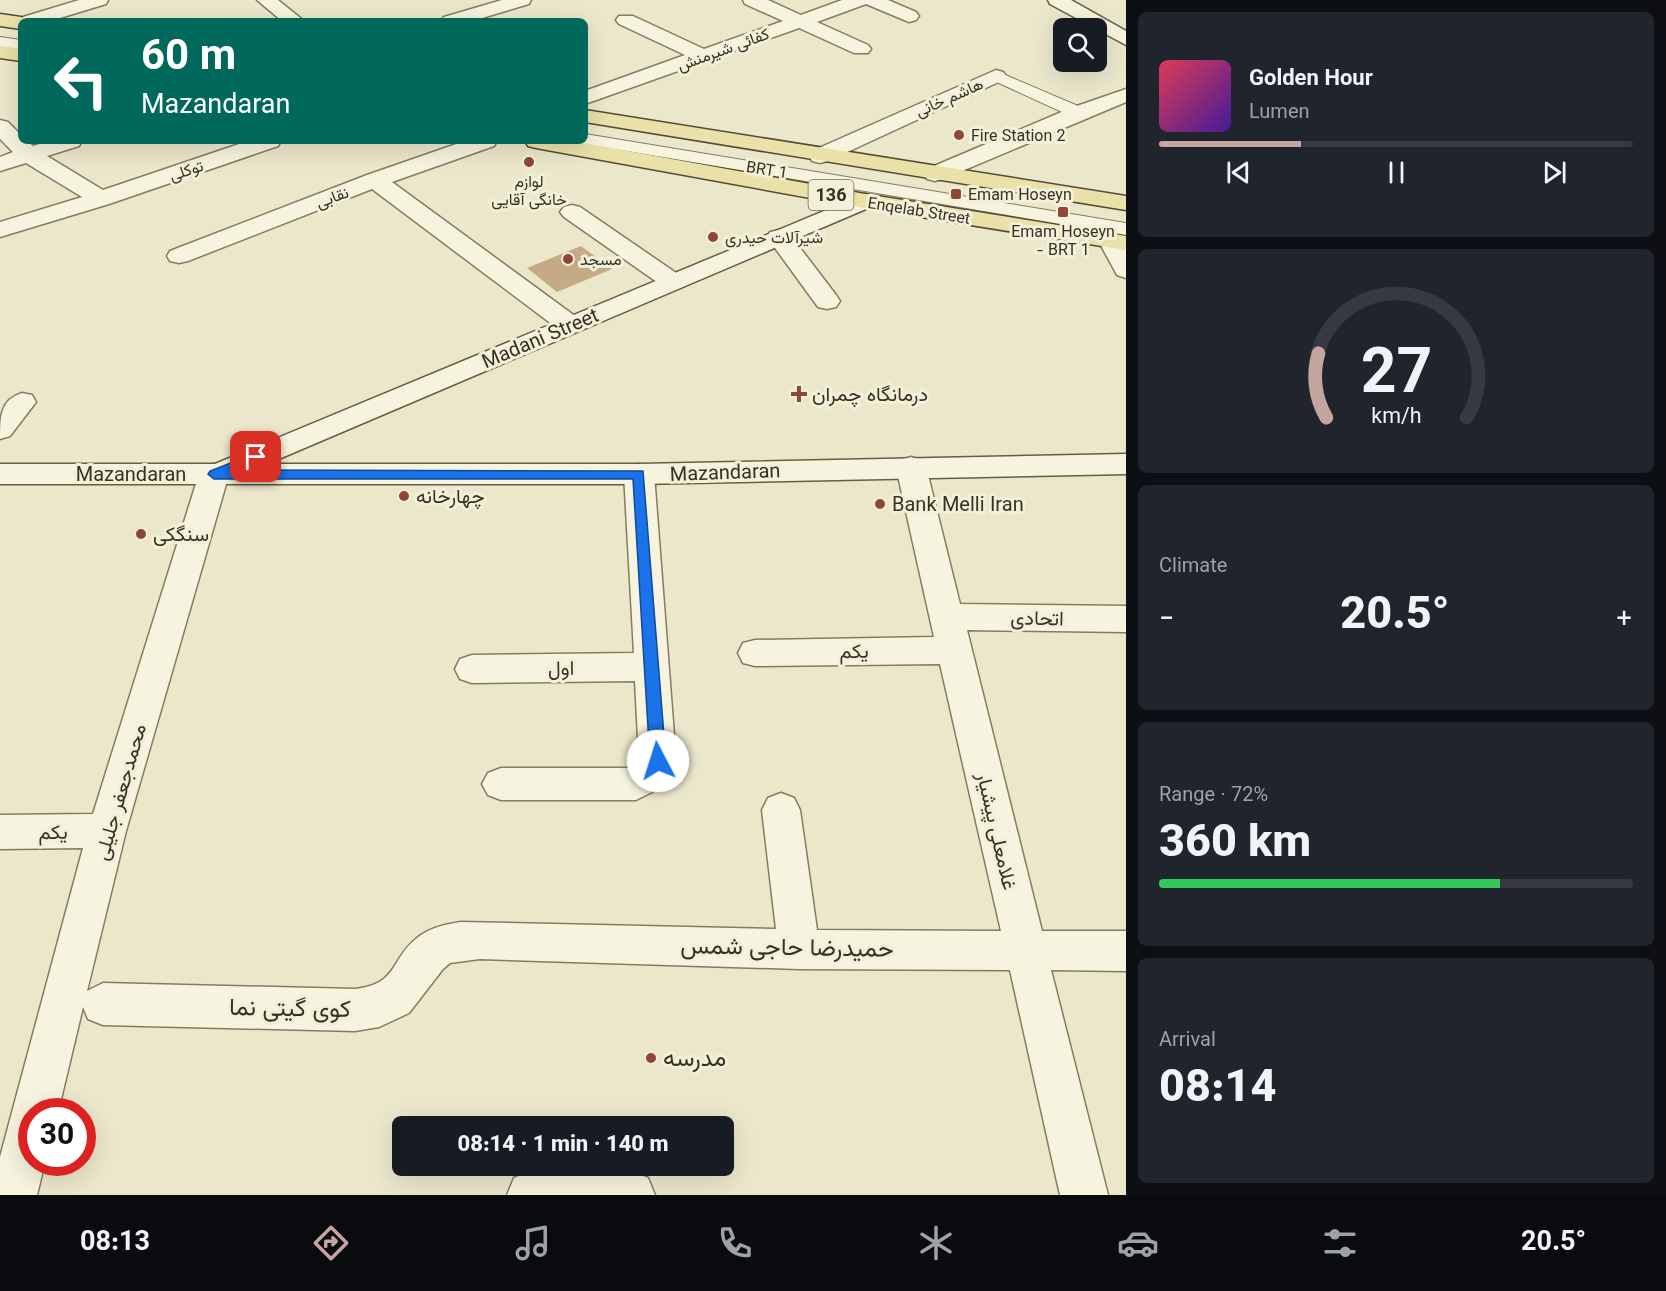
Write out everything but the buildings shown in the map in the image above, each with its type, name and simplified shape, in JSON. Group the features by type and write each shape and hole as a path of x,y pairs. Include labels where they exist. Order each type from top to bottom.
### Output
{"main road":[{"path":"0,20 18,23"},
{"path":"0,52 18,55"},
{"name":"Enqelab Street","path":"588,117 1126,203"},
{"name":"Enqelab Street","path":"552,144 865,201 1121,237"}],"street":[{"path":"40,18 99,0"},
{"path":"266,0 290,18"},
{"path":"461,18 522,0"},
{"path":"752,0 861,49"},
{"name":"کفائی شیرمنش","path":"588,97 860,0"},
{"path":"872,0 909,16"},
{"path":"1057,0 1125,38"},
{"path":"626,20 703,56"},
{"name":"هاشم خانی","path":"820,156 996,76"},
{"path":"935,174 1126,95"},
{"path":"0,127 18,144"},
{"path":"18,144 29,154 101,198"},
{"path":"0,164 61,144"},
{"name":"توکلی","path":"0,230 261,144"},
{"name":"نقابی","path":"178,256 375,180 477,144"},
{"path":"375,180 570,325"},
{"name":"Madani Street","path":"214,474 865,201"},
{"path":"572,212 673,282"},
{"path":"778,237 826,301"},
{"path":"1121,237 1126,270"},
{"path":"0,429 22,402"},
{"name":"Mazandaran","path":"0,474 639,474 911,466 1126,464"},
{"name":"غلامعلی پیشیار","path":"911,466 1084,1195"},
{"name":"محمدجعفر جلیلی","path":"31,1098 107,831 214,474"},
{"path":"501,784 636,784 647,777 658,761 639,474"},
{"name":"اتحادی","path":"951,634 1126,619"},
{"name":"یکم","path":"755,653 951,634"},
{"name":"اول","path":"472,669 650,667"},
{"path":"781,810 799,949"},
{"name":"یکم","path":"0,832 107,831"},
{"name":"حمیدرضا حاجی شمس","path":"449,943 480,940 799,949 1126,951"},
{"name":"کوی گیتی نما","path":"104,1004 355,1010 380,1008 396,998 432,951 449,943"},
{"name":"محمدجعفر جلیلی","path":"13,1195 18,1163"},
{"path":"531,1195 542,1190 631,1195"}],"lane":[{"path":"0,33 18,36"},
{"path":"0,42 18,45"},
{"name":"هاشم خانی","path":"996,76 1079,113"},
{"name":"BRT 1","path":"588,128 1126,216"},
{"name":"BRT 1","path":"588,140 1121,237"}],"place":[{"name":"Fire Station 2","path":"959,135"},
{"name":"لوازم خانگی آقایی","path":"529,162"},
{"name":"Emam Hoseyn","path":"956,194"},
{"name":"Emam Hoseyn - BRT 1","path":"1063,212"},
{"name":"شیرآلات حیدری","path":"713,237"},
{"name":"مسجد","path":"568,259"},
{"name":"درمانگاه چمران","path":"799,394"},
{"name":"چهارخانه","path":"404,496"},
{"name":"Bank Melli Iran","path":"880,504"},
{"name":"سنگکی","path":"141,534"},
{"name":"مدرسه","path":"651,1058"}],"route":[{"path":"256,457 214,474 639,474 658,761"}]}
